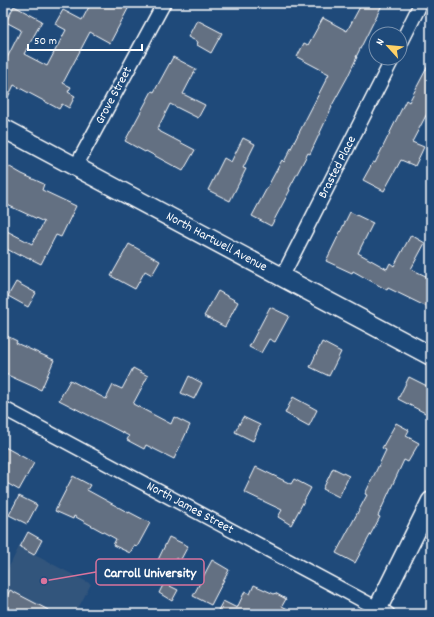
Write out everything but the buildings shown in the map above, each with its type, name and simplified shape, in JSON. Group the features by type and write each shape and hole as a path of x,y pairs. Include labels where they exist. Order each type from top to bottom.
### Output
{"street":[{"name":"Grove Street","path":"76,166 164,3"},
{"path":"408,28 421,3"},
{"name":"Brasted Place","path":"282,277 389,66"},
{"name":"North Hartwell Avenue","path":"3,128 431,356"},
{"name":"North James Street","path":"3,408 380,612"},
{"path":"380,612 431,500"}],"shaded area":[{"path":"19,547 91,584 75,614 3,614 3,579"}],"place":[{"name":"Carroll University","path":"44,581"}]}
